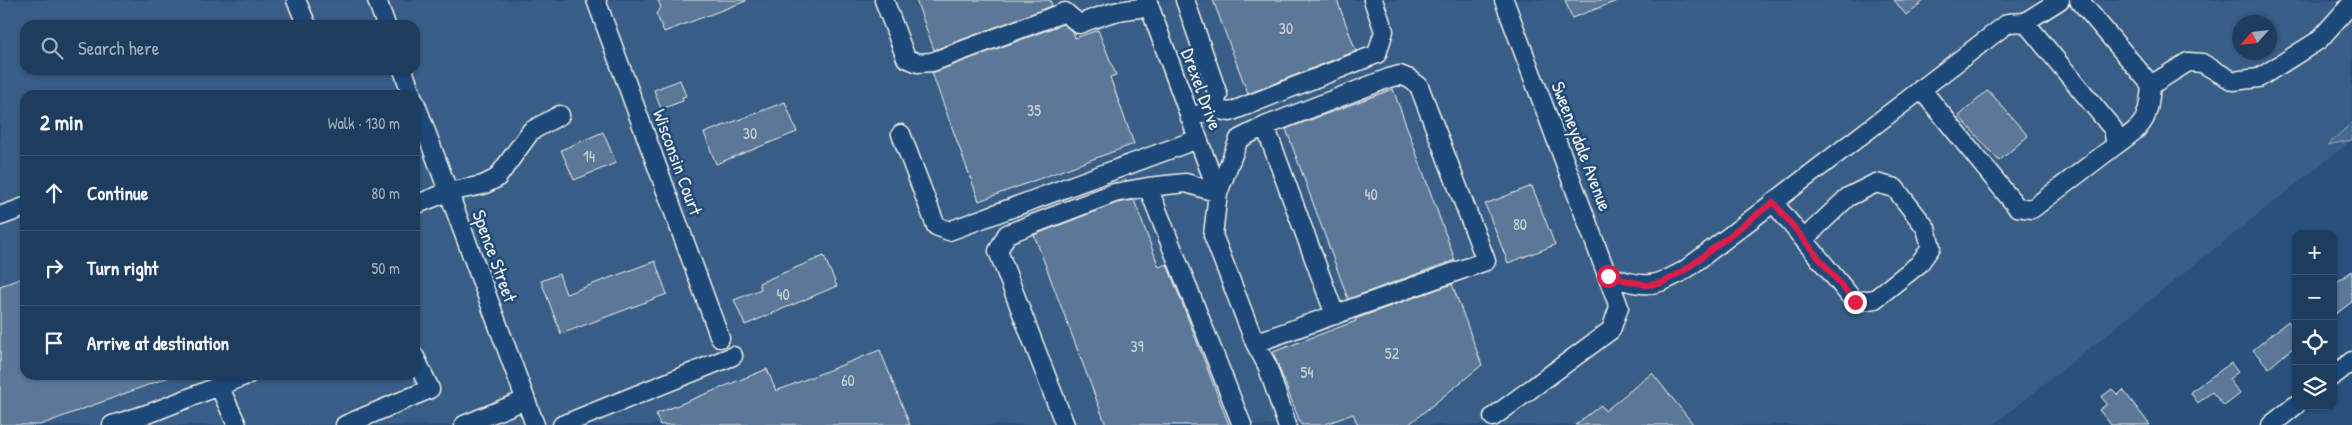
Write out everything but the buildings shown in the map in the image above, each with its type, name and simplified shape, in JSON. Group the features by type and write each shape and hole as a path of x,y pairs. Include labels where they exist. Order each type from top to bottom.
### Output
{"street":[{"path":"296,0 305,20"},
{"path":"377,0 384,20"},
{"name":"Wisconsin Court","path":"596,0 720,338"},
{"path":"884,0 906,58 918,62 932,62 1068,6 1079,24 1107,14 1148,4"},
{"path":"1185,0 1222,111"},
{"path":"1190,118 1222,111 1377,54 1384,31 1373,0"},
{"name":"Sweeneydale Avenue","path":"1493,417 1611,330 1619,307 1504,0"},
{"path":"1608,276 1646,285 1662,283 1685,270 2008,23 2025,22 2060,0"},
{"path":"1920,90 2017,207 2032,209 2141,128 2149,107 2151,85 2079,0"},
{"path":"2151,85 2188,62 2202,63 2233,81 2259,78 2319,40 2352,2"},
{"name":"Drexel Drive","path":"1148,4 1218,192"},
{"path":"2025,22 2113,129 2116,145"},
{"path":"405,75 410,90"},
{"path":"1256,343 1486,261 1419,86 1410,78 1400,75 1389,78 1239,138 1218,192 1213,235 1256,343 1266,365 1288,425"},
{"path":"420,203 448,192 483,184 497,178 531,131 560,115"},
{"name":"Spence Street","path":"420,116 535,425"},
{"path":"1265,126 1336,314"},
{"path":"901,134 936,226 949,231 1198,139"},
{"path":"1065,425 998,251 1007,234 1114,194 1148,187 1186,183 1218,192"},
{"path":"1773,202 1855,302 1875,299 1919,264 1931,246 1926,228 1895,188 1876,183 1848,197 1804,239"},
{"path":"1148,187 1242,425"},
{"path":"0,216 20,209"},
{"path":"562,425 733,356"},
{"path":"2337,373 2352,361"},
{"path":"345,425 430,389 420,368"},
{"path":"112,425 154,412 234,380"},
{"path":"219,386 237,425"},
{"path":"464,425 526,400"},
{"path":"2271,425 2292,408"}],"shaded area":[{"path":"0,0 2352,0 2352,140 1993,425 0,425"},
{"path":"2352,123 2352,140 2327,145"}],"route":[{"path":"1608,276 1631,283 1646,285 1662,283 1685,270 1773,202 1855,302"}]}
